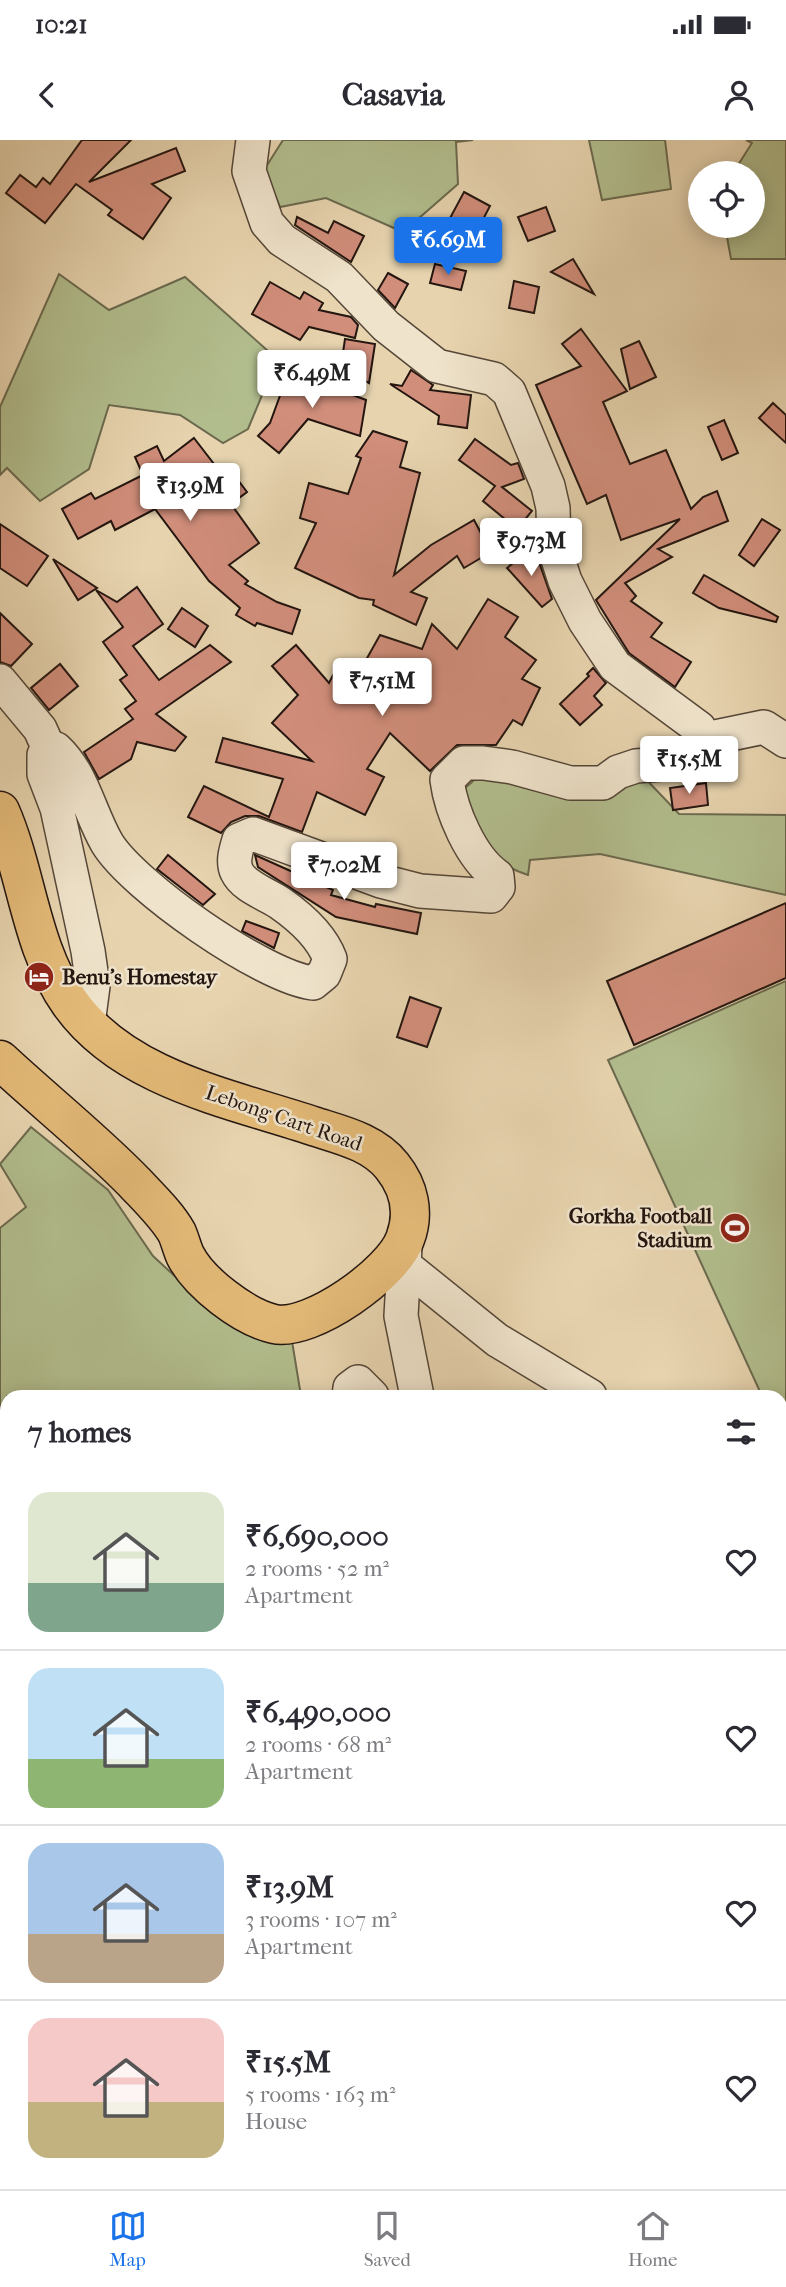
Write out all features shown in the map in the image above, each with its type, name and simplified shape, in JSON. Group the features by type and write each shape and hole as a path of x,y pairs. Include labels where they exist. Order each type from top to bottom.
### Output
{"highway":[{"name":"Lebong Cart Road","path":"0,811 10,833 37,935 69,1002 88,1024 126,1057 190,1085 366,1144 391,1164 409,1193 410,1216 404,1253"},
{"path":"0,1060 133,1181 176,1232 186,1258 222,1296 249,1315 277,1325 311,1318 344,1302 404,1253"}],"street":[{"path":"88,1024 93,986 57,808 44,774 44,755 49,750 56,749 69,761 108,844 129,868 205,930 243,955 297,981 313,983 324,974 330,959 324,943 282,904 244,881 236,871 235,863 239,840 253,834 381,881 419,891 491,896 498,887 497,876 484,867 449,796 447,780 458,767 464,763 484,763 512,767 570,783 603,783 618,772 636,766 686,762 696,754 701,740 699,728 682,713 615,666 585,621 565,581 554,547 553,508 548,486 509,392 494,379 437,366 386,326 339,277 282,240 267,223 249,171 253,140"},
{"path":"0,681 40,729 49,750"},
{"path":"701,740 764,727 786,741"},
{"path":"404,1253 401,1316 416,1390"},
{"path":"404,1253 497,1340 580,1390"},
{"path":"350,1390 358,1382 366,1390"}],"green space":[{"path":"283,140 473,140 456,142 458,184 403,232 326,198 280,207 264,170"},
{"path":"589,140 665,140 671,189 602,200"},
{"path":"746,140 786,140 786,259 731,259 727,238 765,238 765,161 741,161 752,143"},
{"path":"59,274 109,310 185,277 277,359 248,429 223,443 180,415 109,405 89,469 40,501 7,468 0,475 0,407"},
{"path":"482,773 643,776 679,814 786,815 786,895 600,854 530,860 528,875 512,869 500,861 484,842 464,789"},
{"name":"Gorkha Football Stadium","path":"786,981 786,1390 759,1390 608,1060"},
{"path":"31,1127 108,1190 153,1256 219,1317 254,1338 292,1341 300,1390 0,1390 0,1228 26,1207 0,1164"}],"building":[{"path":"82,140 131,140 89,182 176,148 185,171 152,184 171,198 143,239 108,215 112,210 76,184 45,223 6,193 20,175 36,187 43,178 50,184"},
{"path":"464,192 490,206 476,233 449,220"},
{"path":"546,207 555,231 528,241 518,217"},
{"path":"297,217 328,233 334,221 364,236 351,262 295,225"},
{"path":"573,259 594,294 551,272"},
{"path":"435,264 466,271 461,290 430,283"},
{"path":"388,273 408,284 395,308 378,290"},
{"path":"514,281 539,287 534,313 509,308"},
{"path":"270,282 300,299 304,292 323,303 319,310 351,317 358,325 355,338 309,327 300,340 252,314"},
{"path":"581,329 627,391 603,402 630,464 666,450 691,509 703,497 717,491 728,521 658,549 672,557 625,583 636,596 631,601 662,623 651,637 691,662 675,687 629,653 596,600 680,519 621,540 606,495 587,504 536,385 581,366 562,344"},
{"path":"345,339 375,344 369,383 341,366"},
{"path":"639,341 656,377 630,389 621,349"},
{"path":"411,370 433,385 430,390 471,395 467,428 438,424 439,416 390,384 402,386"},
{"path":"289,371 366,400 360,436 308,419 279,453 258,436 270,423"},
{"path":"773,403 786,415 786,443 759,418"},
{"path":"724,420 738,453 722,460 708,427"},
{"path":"373,431 407,442 400,467 420,473 394,575 431,545 474,520 491,552 464,568 457,556 411,592 427,598 416,625 373,605 374,600 359,598 295,568 316,523 300,518 309,483 348,494 361,458 356,456"},
{"path":"194,438 221,473 228,467 247,492 231,504 259,543 229,565 248,581 245,584 277,602 300,610 292,634 257,623 255,626 236,615 240,608 209,581 155,509 115,530 111,521 78,539 62,509 91,493 95,499 143,475 135,457 157,446 164,461"},
{"path":"475,439 511,465 518,463 524,479 502,487 532,511 517,529 483,501 495,486 459,460"},
{"path":"762,519 780,530 754,566 739,555"},
{"path":"0,524 48,556 27,586 0,568"},
{"path":"527,551 540,565 552,599 542,607 507,568"},
{"path":"53,559 97,588 78,600"},
{"path":"704,575 778,617 776,622 719,608 693,593"},
{"path":"137,587 163,624 133,646 159,680 210,645 231,662 156,714 186,737 175,751 137,742 131,759 99,779 84,752 133,719 125,709 136,701 120,680 127,675 103,642 123,627 96,590 117,602"},
{"path":"488,599 518,617 505,637 536,660 522,679 540,688 522,725 513,720 496,745 457,745 430,771 390,733 367,769 384,777 365,815 317,792 302,832 259,816 245,816 231,822 221,833 188,817 204,786 269,817 283,779 216,762 223,738 312,761 272,723 298,695 272,666 296,645 329,683 333,675 352,685 380,635 422,649 432,624 457,649"},
{"path":"182,608 208,626 195,647 168,629"},
{"path":"0,613 32,644 11,666 0,662"},
{"path":"60,664 78,686 49,710 31,688"},
{"path":"593,668 606,683 594,696 602,705 580,725 560,704 589,676 587,674"},
{"path":"706,783 708,805 673,810 670,788"},
{"path":"168,855 215,894 203,905 157,869"},
{"path":"255,855 333,890 331,895 375,907 376,904 421,913 417,934 336,917 258,867"},
{"path":"786,903 786,978 634,1045 607,981"},
{"path":"246,921 279,933 274,948 242,931"},
{"path":"410,997 441,1008 427,1047 397,1037"}],"place":[{"name":"Benu's Homestay","path":"39,977"},
{"name":"Gorkha Football Stadium","path":"735,1228"}]}
